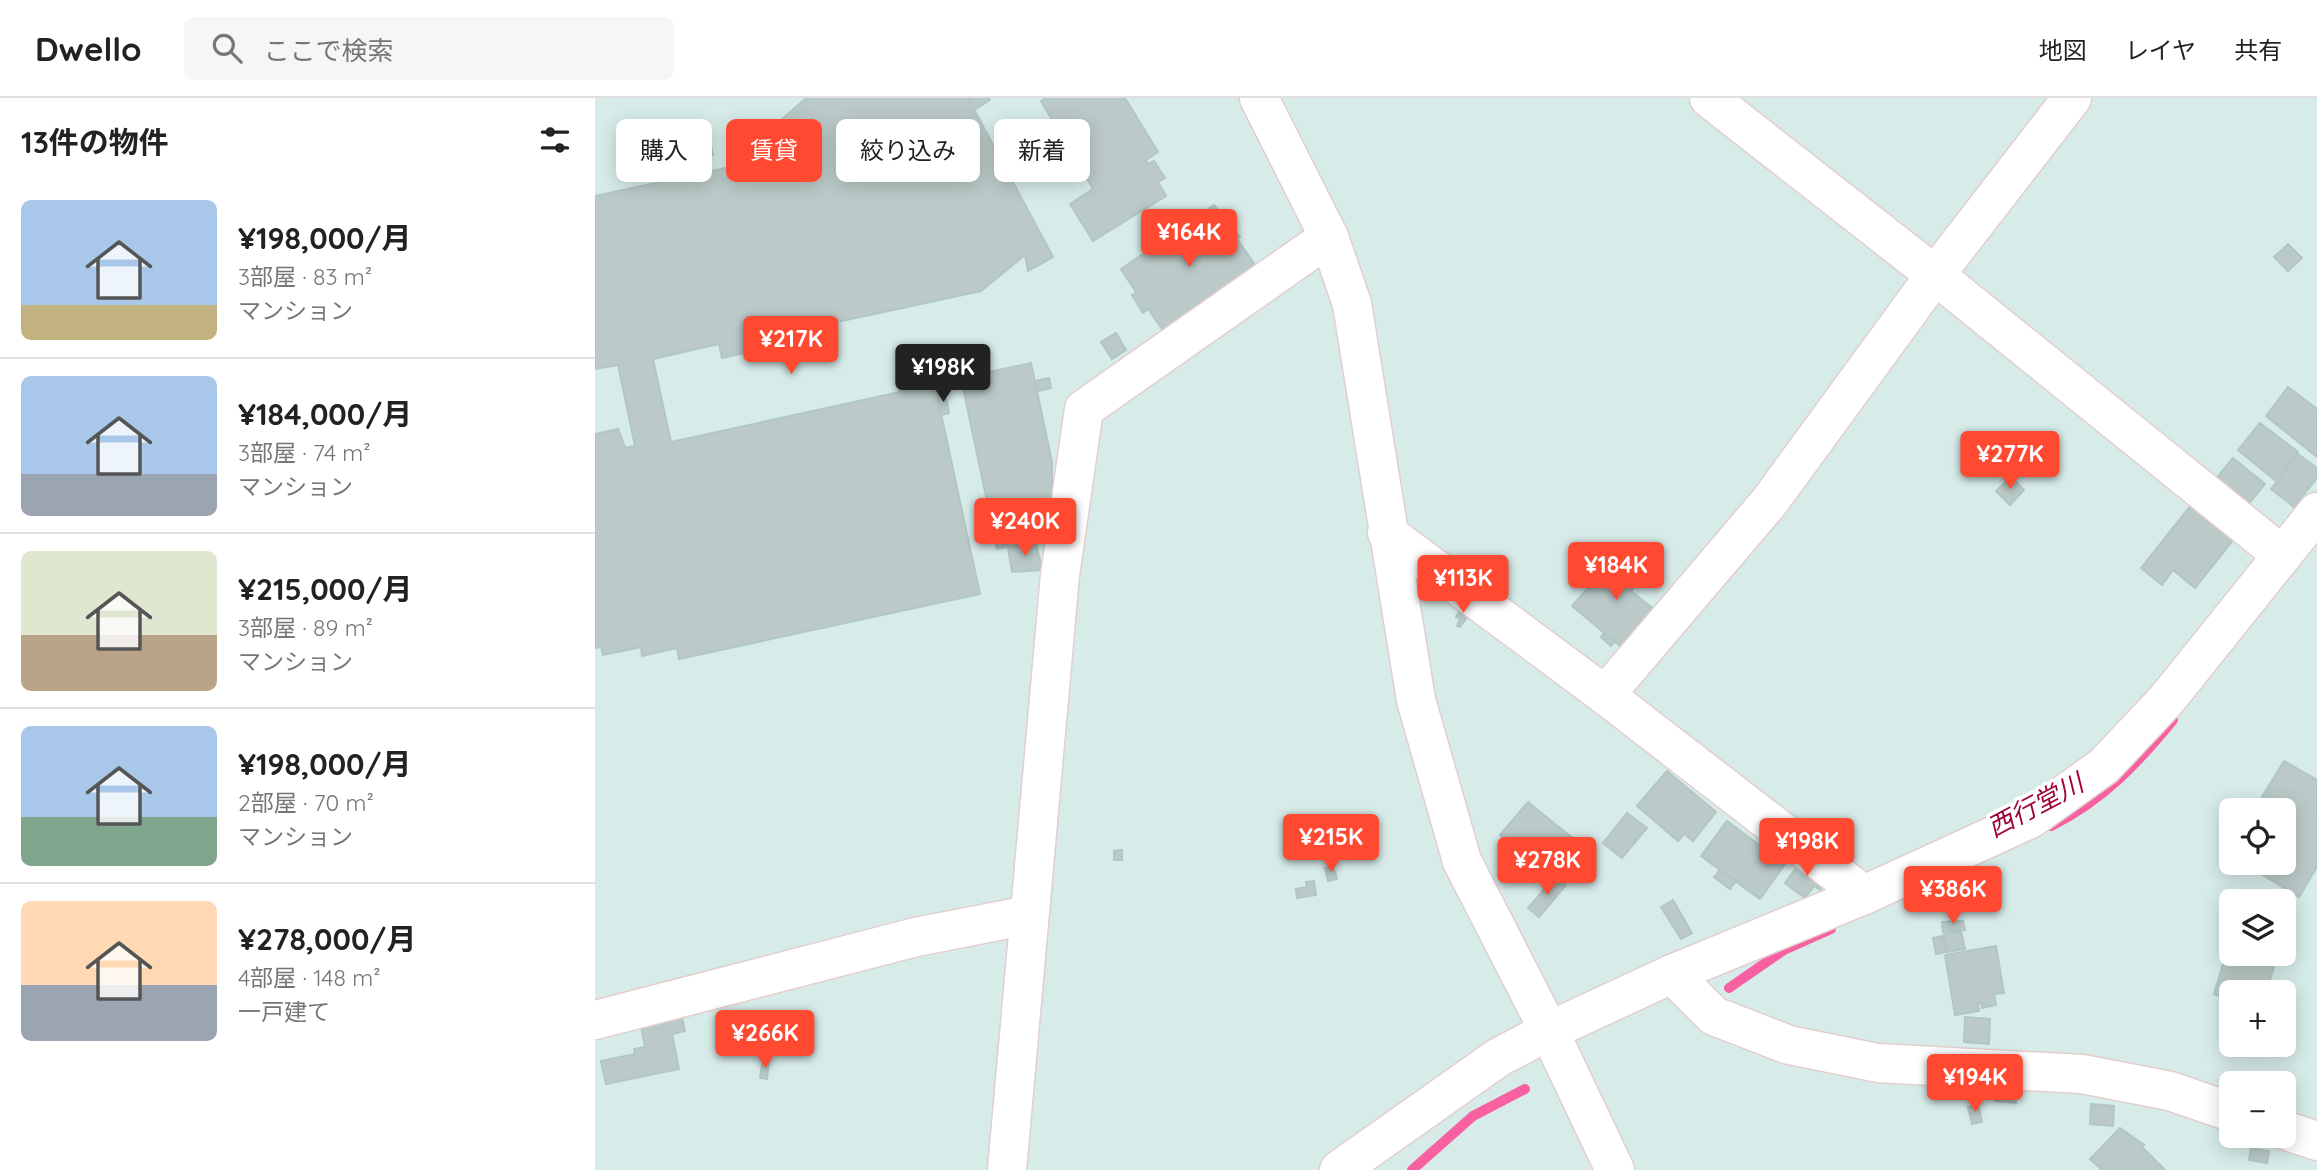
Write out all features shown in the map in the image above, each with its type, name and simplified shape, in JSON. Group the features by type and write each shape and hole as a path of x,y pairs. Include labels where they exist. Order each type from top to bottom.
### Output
{"street":[{"path":"1259,98 1329,237 1352,304 1416,700 1462,861 1549,1031 1615,1170"},
{"path":"1709,98 1935,275 2282,555"},
{"path":"1605,695 1770,501 1935,275 2072,98"},
{"path":"1007,1170 1060,575 1084,409 1329,237"},
{"path":"1339,1170 1499,1057 1549,1031 1692,995 1864,895 2030,819 2104,766 2168,698 2317,512"},
{"path":"1387,533 1605,695 1864,895"},
{"path":"595,1020 916,937 1029,915"},
{"path":"1692,995 1789,1045 1878,1063 2082,1074 2170,1091 2219,1108"},
{"path":"2296,1134 2317,1141"}],"building":[{"path":"806,98 968,98 979,119 836,119 836,182 980,182 980,120 994,147 994,182 1013,182 1053,257 1028,271 1025,255 981,291 791,332 793,342 722,358 719,344 653,359 671,442 900,392 897,379 932,372 980,594 679,659 677,648 642,656 641,647 603,655 601,647 595,648 595,434 618,429 625,448 635,446 618,365 595,369 595,196 660,182 712,182 712,171 726,168 726,182 822,182 822,119 782,119"},
{"path":"968,98 989,98 990,100 974,110"},
{"path":"1046,98 1125,98 1158,152 1146,160 1148,164 1154,161 1165,178 1158,182 1166,196 1093,241 1070,204 1093,189 1089,182 1090,119 1052,119 1041,101"},
{"path":"1214,205 1240,237 1237,239 1258,269 1165,333 1148,309 1143,313 1132,295 1136,292 1121,269"},
{"path":"2288,244 2302,258 2288,271 2274,257"},
{"path":"1116,333 1126,350 1112,359 1101,342"},
{"path":"1031,363 1052,462 1052,537 997,549 961,378"},
{"path":"1049,378 1051,388 1038,391 1035,381"},
{"path":"2288,387 2317,409 2317,457 2266,416"},
{"path":"945,393 949,413 941,415 937,395"},
{"path":"2260,423 2298,452 2275,480 2238,450"},
{"path":"2298,454 2317,468 2317,478 2294,507 2271,489"},
{"path":"2233,458 2265,484 2242,512 2210,486"},
{"path":"2011,477 2024,490 2010,505 1996,491"},
{"path":"2195,500 2238,534 2195,588 2173,570 2162,585 2141,568"},
{"path":"1036,543 1042,570 1012,572 1008,548"},
{"path":"1620,552 1646,573 1631,591 1656,611 1625,650 1572,606"},
{"path":"1464,604 1470,613 1460,627 1457,626 1460,619 1456,617"},
{"path":"1604,633 1615,641 1611,646 1601,637"},
{"path":"2284,761 2317,780 2317,867 2299,897 2296,895 2296,889 2286,889 2263,875 2296,875 2296,798 2261,798"},
{"path":"1667,771 1716,812 1693,841 1684,834 1678,841 1637,806"},
{"path":"1528,802 1581,845 1566,864 1558,857 1541,878 1512,854 1516,849 1500,835"},
{"path":"1627,813 1647,828 1622,858 1603,843"},
{"path":"1727,821 1785,864 1760,899 1701,856"},
{"path":"1122,850 1122,860 1114,860 1114,851"},
{"path":"1582,850 1589,856 1582,865 1575,860"},
{"path":"1804,857 1830,877 1820,890 1814,886 1805,898 1785,883"},
{"path":"1333,866 1337,879 1328,881 1325,868"},
{"path":"1720,870 1736,881 1730,889 1714,877"},
{"path":"1556,876 1566,885 1539,917 1528,908"},
{"path":"1314,881 1316,895 1297,898 1296,889 1307,887 1306,882"},
{"path":"1673,900 1692,933 1681,939 1661,907"},
{"path":"1963,921 1965,930 1943,932 1942,922"},
{"path":"1961,931 1965,949 1947,952 1944,934"},
{"path":"1943,936 1946,952 1936,954 1933,938"},
{"path":"1996,946 2004,993 1994,994 1996,1005 1982,1008 1982,1003 1978,1004 1979,1011 1955,1015 1945,955"},
{"path":"2222,966 2274,966 2270,980 2219,980 2219,996 2214,994"},
{"path":"681,1013 685,1031 672,1034 679,1069 606,1084 601,1061 635,1054 634,1049 645,1047 639,1017"},
{"path":"1965,1017 1990,1019 1989,1044 1964,1042"},
{"path":"763,1060 769,1061 767,1079 760,1078"},
{"path":"1996,1088 2017,1090 2016,1103 1995,1101"},
{"path":"2091,1104 2114,1106 2113,1126 2090,1124"},
{"path":"1978,1105 1982,1122 1972,1124 1968,1107"},
{"path":"2120,1128 2144,1145 2142,1147 2165,1170 2102,1170 2090,1159"},
{"path":"2251,1148 2269,1151 2267,1163 2249,1160"}],"waterway":[{"name":"西行堂川","path":"2051,826 2087,805 2118,780 2173,720"},
{"name":"西行堂川","path":"1729,988 1784,950 1831,929"},
{"name":"西行堂川","path":"1412,1170 1473,1116 1525,1089"}]}
